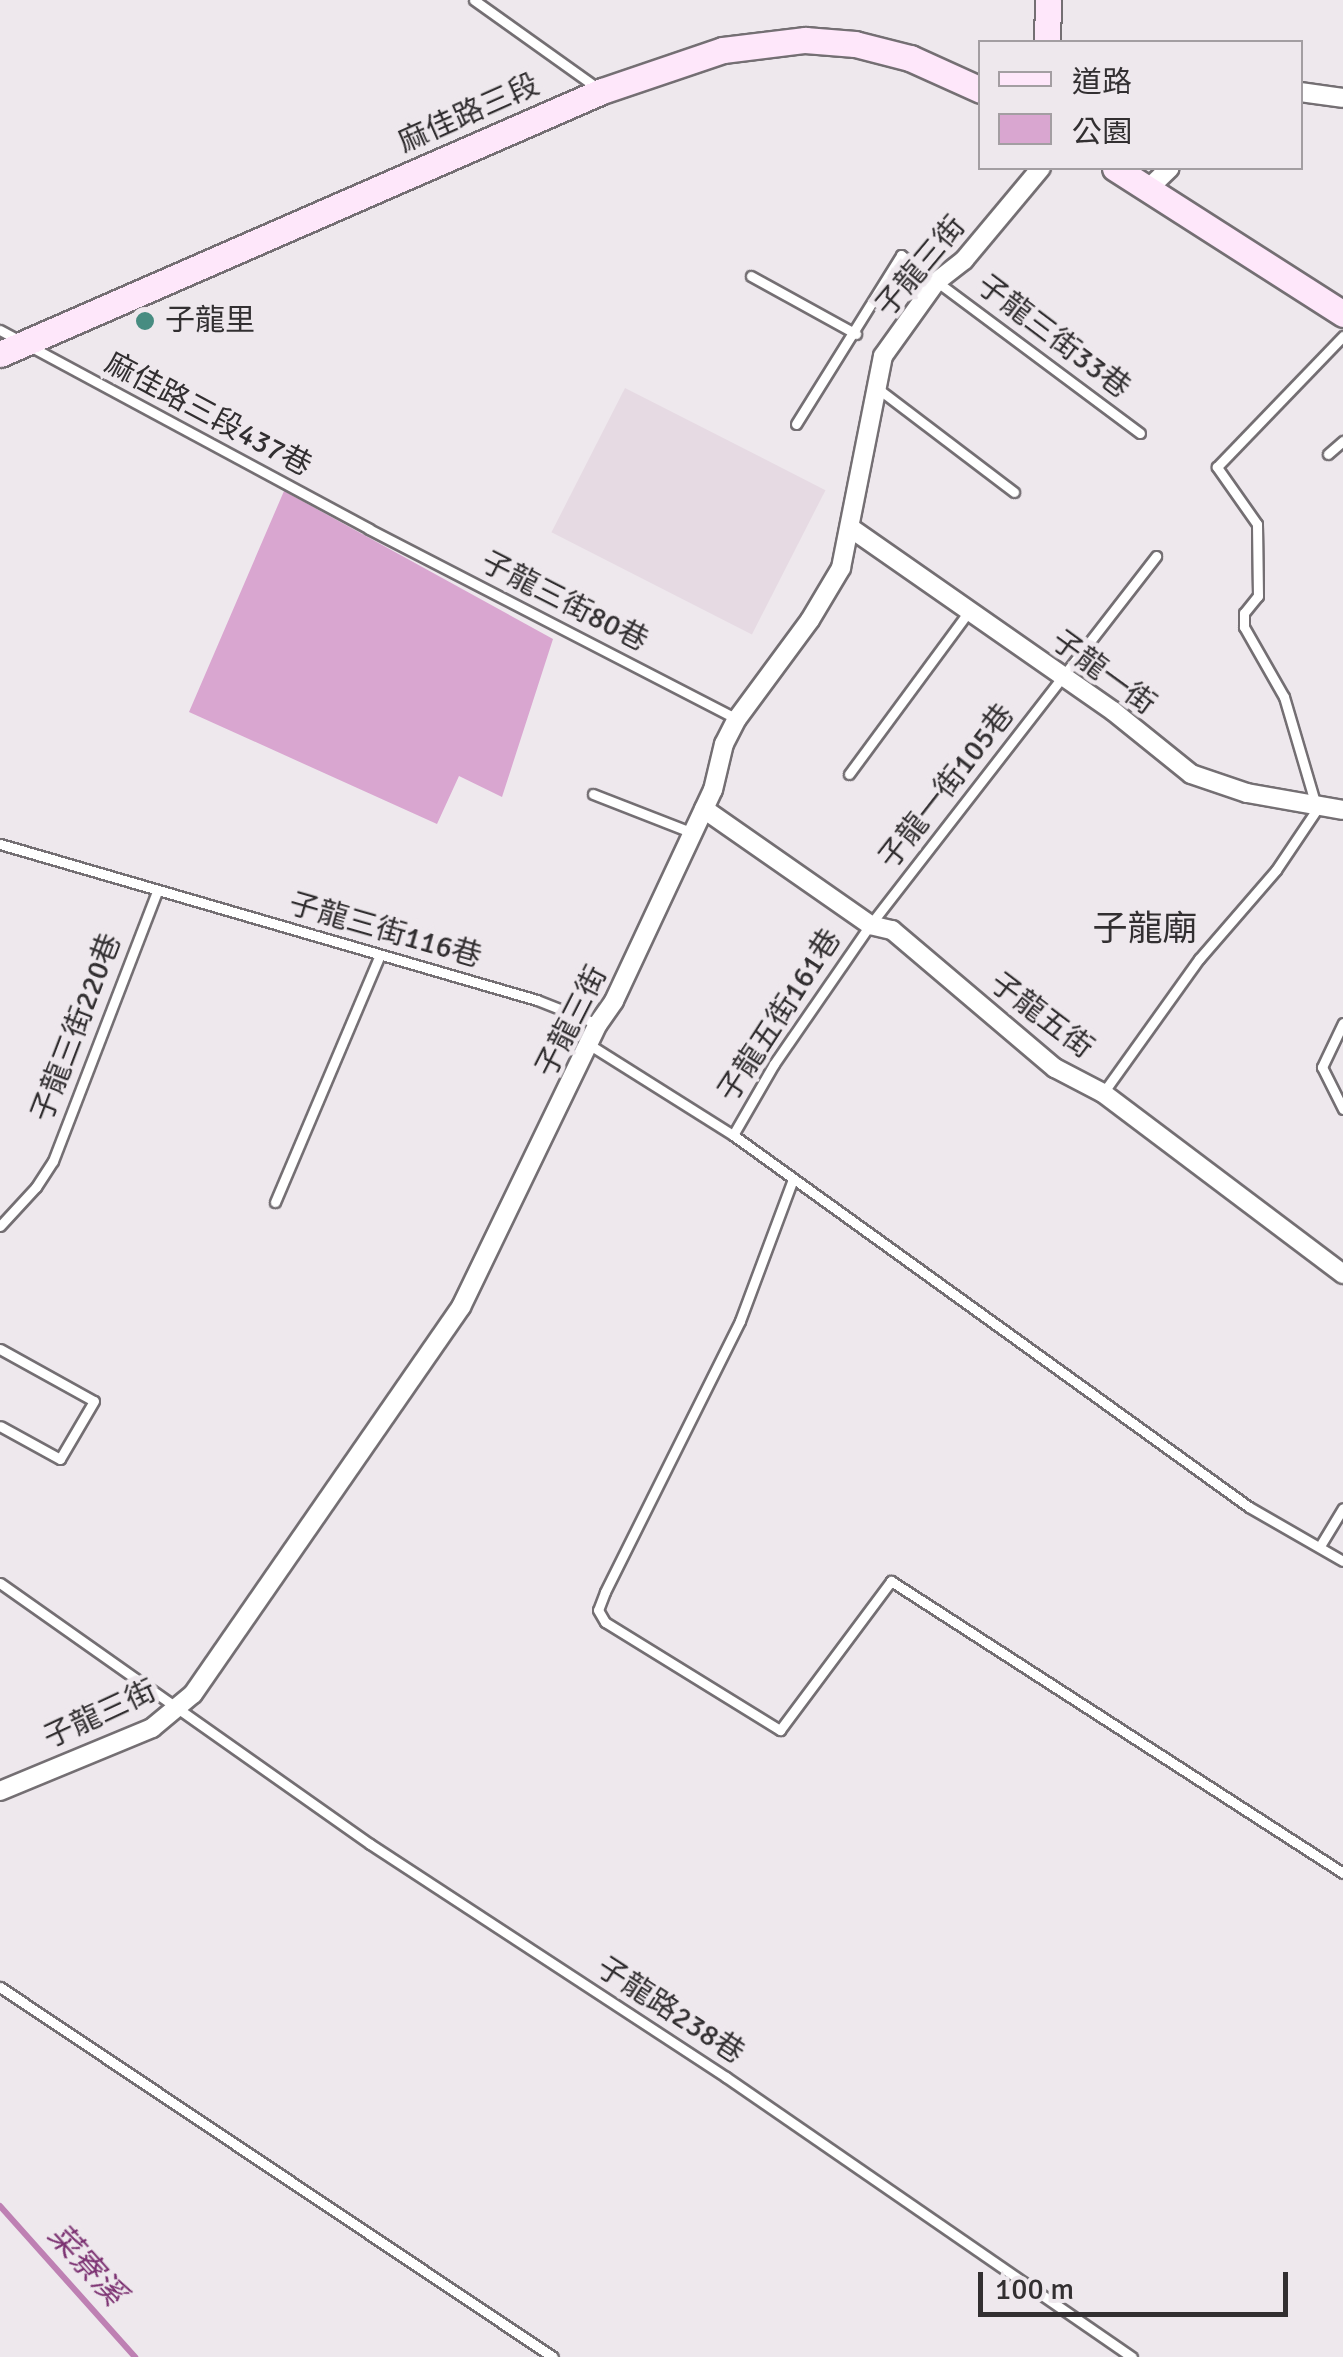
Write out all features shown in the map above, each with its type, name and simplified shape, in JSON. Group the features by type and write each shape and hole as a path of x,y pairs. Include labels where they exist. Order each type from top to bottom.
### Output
{"main road":[{"path":"1047,40 1048,0"},
{"name":"麻佳路三段","path":"12,349 602,91 724,50 805,40 883,50 978,89"},
{"path":"1118,170 1343,314"}],"street":[{"path":"1303,92 1343,98"},
{"name":"子龍三街","path":"0,1791 152,1728 178,1710 193,1694 461,1307 598,1024 614,1001 704,809 737,719 841,568 852,529 874,386 883,356 936,282 964,260 1038,170"},
{"path":"1148,189 1168,170"},
{"name":"子龍一街","path":"852,529 1113,711 1191,774 1247,794 1343,810"},
{"name":"子龍五街","path":"704,809 870,925 892,930 1040,1056 1103,1094 1343,1274"}],"lane":[{"path":"474,0 602,91"},
{"name":"子龍三街33巷","path":"856,334 901,255 1140,432"},
{"path":"750,276 856,334 817,386 796,424"},
{"name":"麻佳路三段437巷","path":"0,330 12,349 369,530"},
{"path":"1103,1094 1199,959 1276,870 1317,808 1284,697 1244,626 1244,613 1258,596 1257,524 1217,468 1343,336"},
{"path":"874,386 1014,492"},
{"path":"1328,454 1343,441"},
{"name":"子龍三街80巷","path":"369,530 737,719"},
{"name":"子龍一街105巷","path":"870,925 1064,680 1156,556"},
{"path":"849,774 970,610"},
{"path":"593,794 692,832"},
{"name":"子龍三街116巷","path":"0,844 537,1000 598,1024"},
{"name":"子龍三街220巷","path":"0,1226 36,1187 53,1161 156,891"},
{"name":"子龍五街161巷","path":"733,1136 774,1064 870,925"},
{"path":"275,1202 380,955"},
{"path":"1343,1023 1322,1067 1343,1109"},
{"path":"590,1045 733,1136 1249,1507 1343,1561"},
{"path":"793,1180 740,1322 605,1592 598,1610 605,1622 780,1730 891,1582 1343,1873"},
{"path":"0,1349 94,1401 60,1458 0,1426"},
{"path":"1320,1546 1343,1508"},
{"path":"0,1583 178,1710"},
{"name":"子龍路238巷","path":"178,1710 370,1844 742,2088 1132,2357"},
{"path":"0,1987 552,2357"}],"shaded area":[{"path":"625,388 825,490 752,634 551,532"}],"green space":[{"path":"284,491 553,639 502,797 459,776 437,824 189,712"}],"waterway":[{"name":"菜寮溪","path":"0,2206 135,2357"}],"place":[{"name":"子龍里","path":"145,321"}],"district":[{"name":"子龍廟","path":"1145,929"}]}
